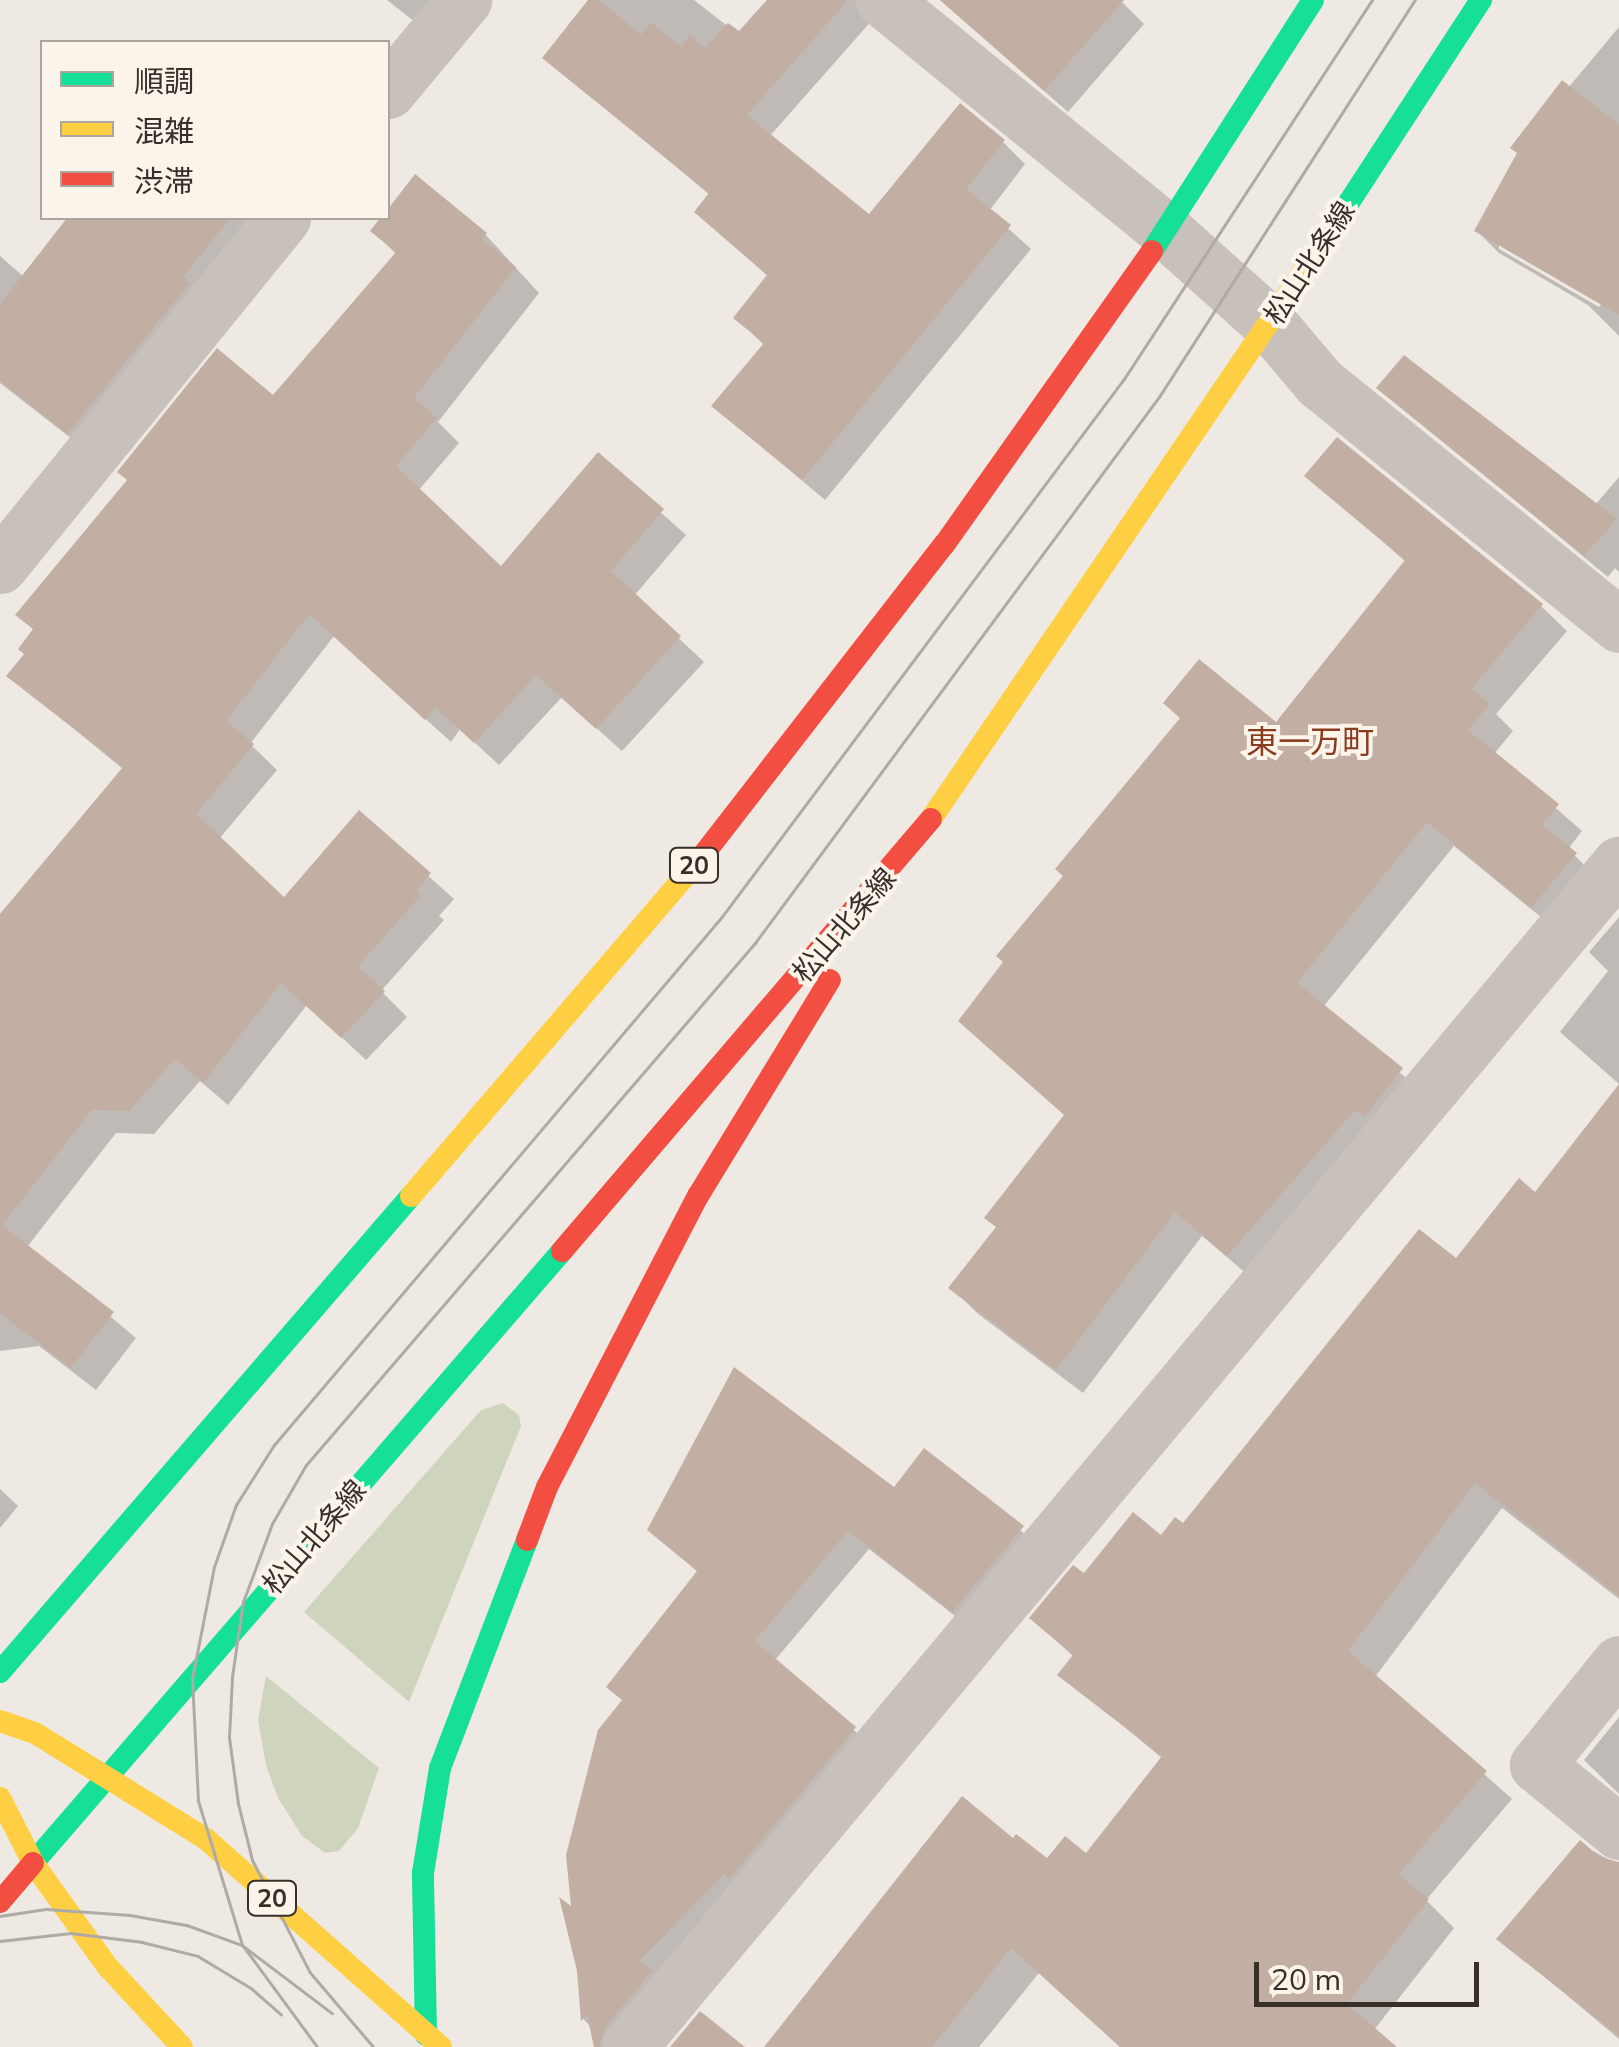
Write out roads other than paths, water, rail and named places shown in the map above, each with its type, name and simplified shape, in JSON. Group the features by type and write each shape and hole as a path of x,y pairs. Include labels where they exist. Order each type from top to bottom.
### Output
{"main road":[{"name":"20","path":"0,1672 704,854 944,545 1166,231 1313,0"},
{"name":"松山北条線","path":"0,1902 913,845 1270,324 1482,0"},
{"path":"434,2041 423,1873 440,1768 548,1487 698,1196 913,845"},
{"name":"20","path":"0,1720 35,1733 108,1775 206,1839 434,2041"},
{"path":"0,1798 33,1863 107,1966 182,2047"}],"street":[{"path":"390,90 464,0"},
{"path":"883,0 1166,231 1270,324 1319,382 1619,625"},
{"path":"0,566 280,220"},
{"path":"629,2047 1619,864"},
{"path":"1619,1664 1537,1765 1619,1832"}],"tram line":[{"path":"317,2047 242,1945 198,1801 192,1679 214,1567 236,1505 274,1445 721,918 1124,379 1372,0"},
{"path":"373,2047 310,1973 252,1860 238,1804 229,1737 232,1677 243,1602 272,1524 306,1465 755,943 1159,397 1415,0"},
{"path":"0,1916 46,1909 130,1915 187,1925 242,1945 332,2013"},
{"path":"0,1941 71,1933 142,1942 198,1956 251,1988 281,2014"}],"district":[{"name":"東一万町","path":"1310,741"}]}
